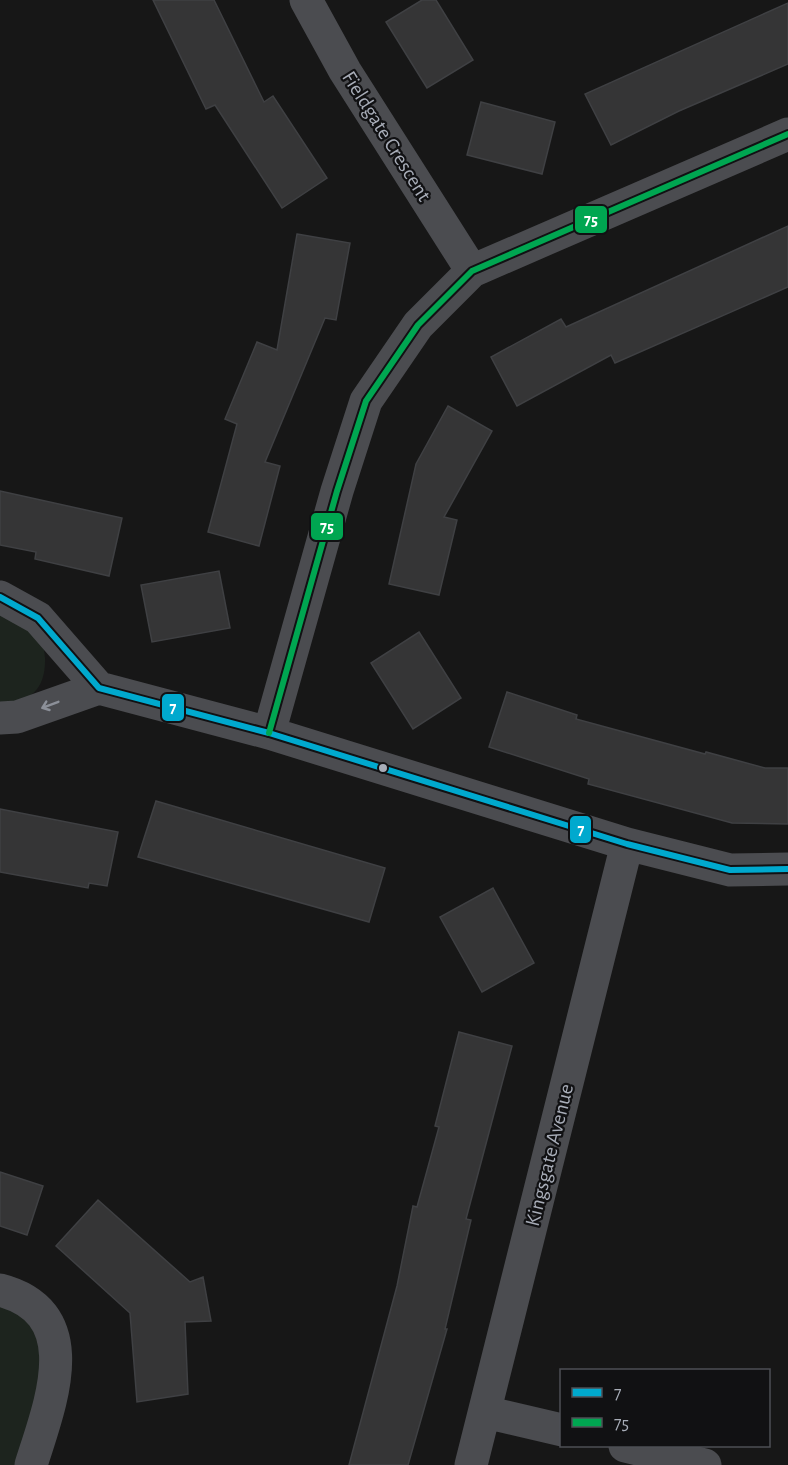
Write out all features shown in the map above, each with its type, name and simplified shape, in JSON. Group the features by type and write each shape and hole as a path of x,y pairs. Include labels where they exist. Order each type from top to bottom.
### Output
{"street":[{"name":"Fieldgate Crescent","path":"306,0 345,71 472,271"},
{"path":"269,733 337,491 366,400 418,325 472,271 788,134"},
{"path":"0,597 38,618 99,688 269,733 627,844 730,870 788,869"},
{"path":"0,718 17,717 99,688"},
{"name":"Kingsgate Avenue","path":"471,1465 627,844"},
{"path":"0,1290 20,1295 37,1307 49,1326 57,1355 55,1381 31,1465"},
{"path":"485,1412 560,1430"},
{"path":"629,1447 705,1465"}],"shaded area":[{"path":"0,612 23,620 37,630 43,645 45,669 39,686 28,697 20,701 0,704"},
{"path":"0,1290 49,1326 31,1465 0,1465"}],"building":[{"path":"153,0 214,0 264,102 273,96 327,178 282,208 215,105 206,109"},
{"path":"422,0 436,0 473,60 427,88 386,22"},
{"path":"788,3 788,64 679,111 611,145 585,94"},
{"path":"481,102 555,122 542,174 467,155"},
{"path":"788,226 788,287 615,363 611,355 517,406 491,357 561,319 566,327"},
{"path":"297,234 350,243 336,320 325,318 265,462 280,466 259,546 208,532 237,424 225,419 257,342 277,350"},
{"path":"448,406 492,431 444,517 457,520 439,595 389,584 416,464"},
{"path":"0,491 122,518 109,576 35,559 36,552 0,545"},
{"path":"219,571 230,628 152,642 141,585"},
{"path":"419,632 461,698 413,729 371,663"},
{"path":"507,692 577,715 576,719 705,754 706,752 765,768 788,768 788,824 732,823 588,784 589,779 489,747"},
{"path":"156,801 385,868 369,922 138,857"},
{"path":"0,809 118,832 107,886 89,883 88,888 0,872"},
{"path":"493,888 534,963 482,992 440,917"},
{"path":"459,1032 512,1046 466,1219 471,1220 445,1329 447,1329 408,1465 349,1465 397,1286 413,1206 417,1207 439,1127 435,1126"},
{"path":"0,1172 43,1186 27,1235 0,1226"},
{"path":"98,1200 190,1282 203,1277 211,1321 185,1322 188,1394 137,1402 130,1313 56,1246"}],"transit line":[{"name":"75","path":"269,733 337,491 366,401 418,325 472,271 788,134"},
{"name":"7","path":"0,597 38,618 99,688 269,733 627,844 730,870 788,869"}]}
